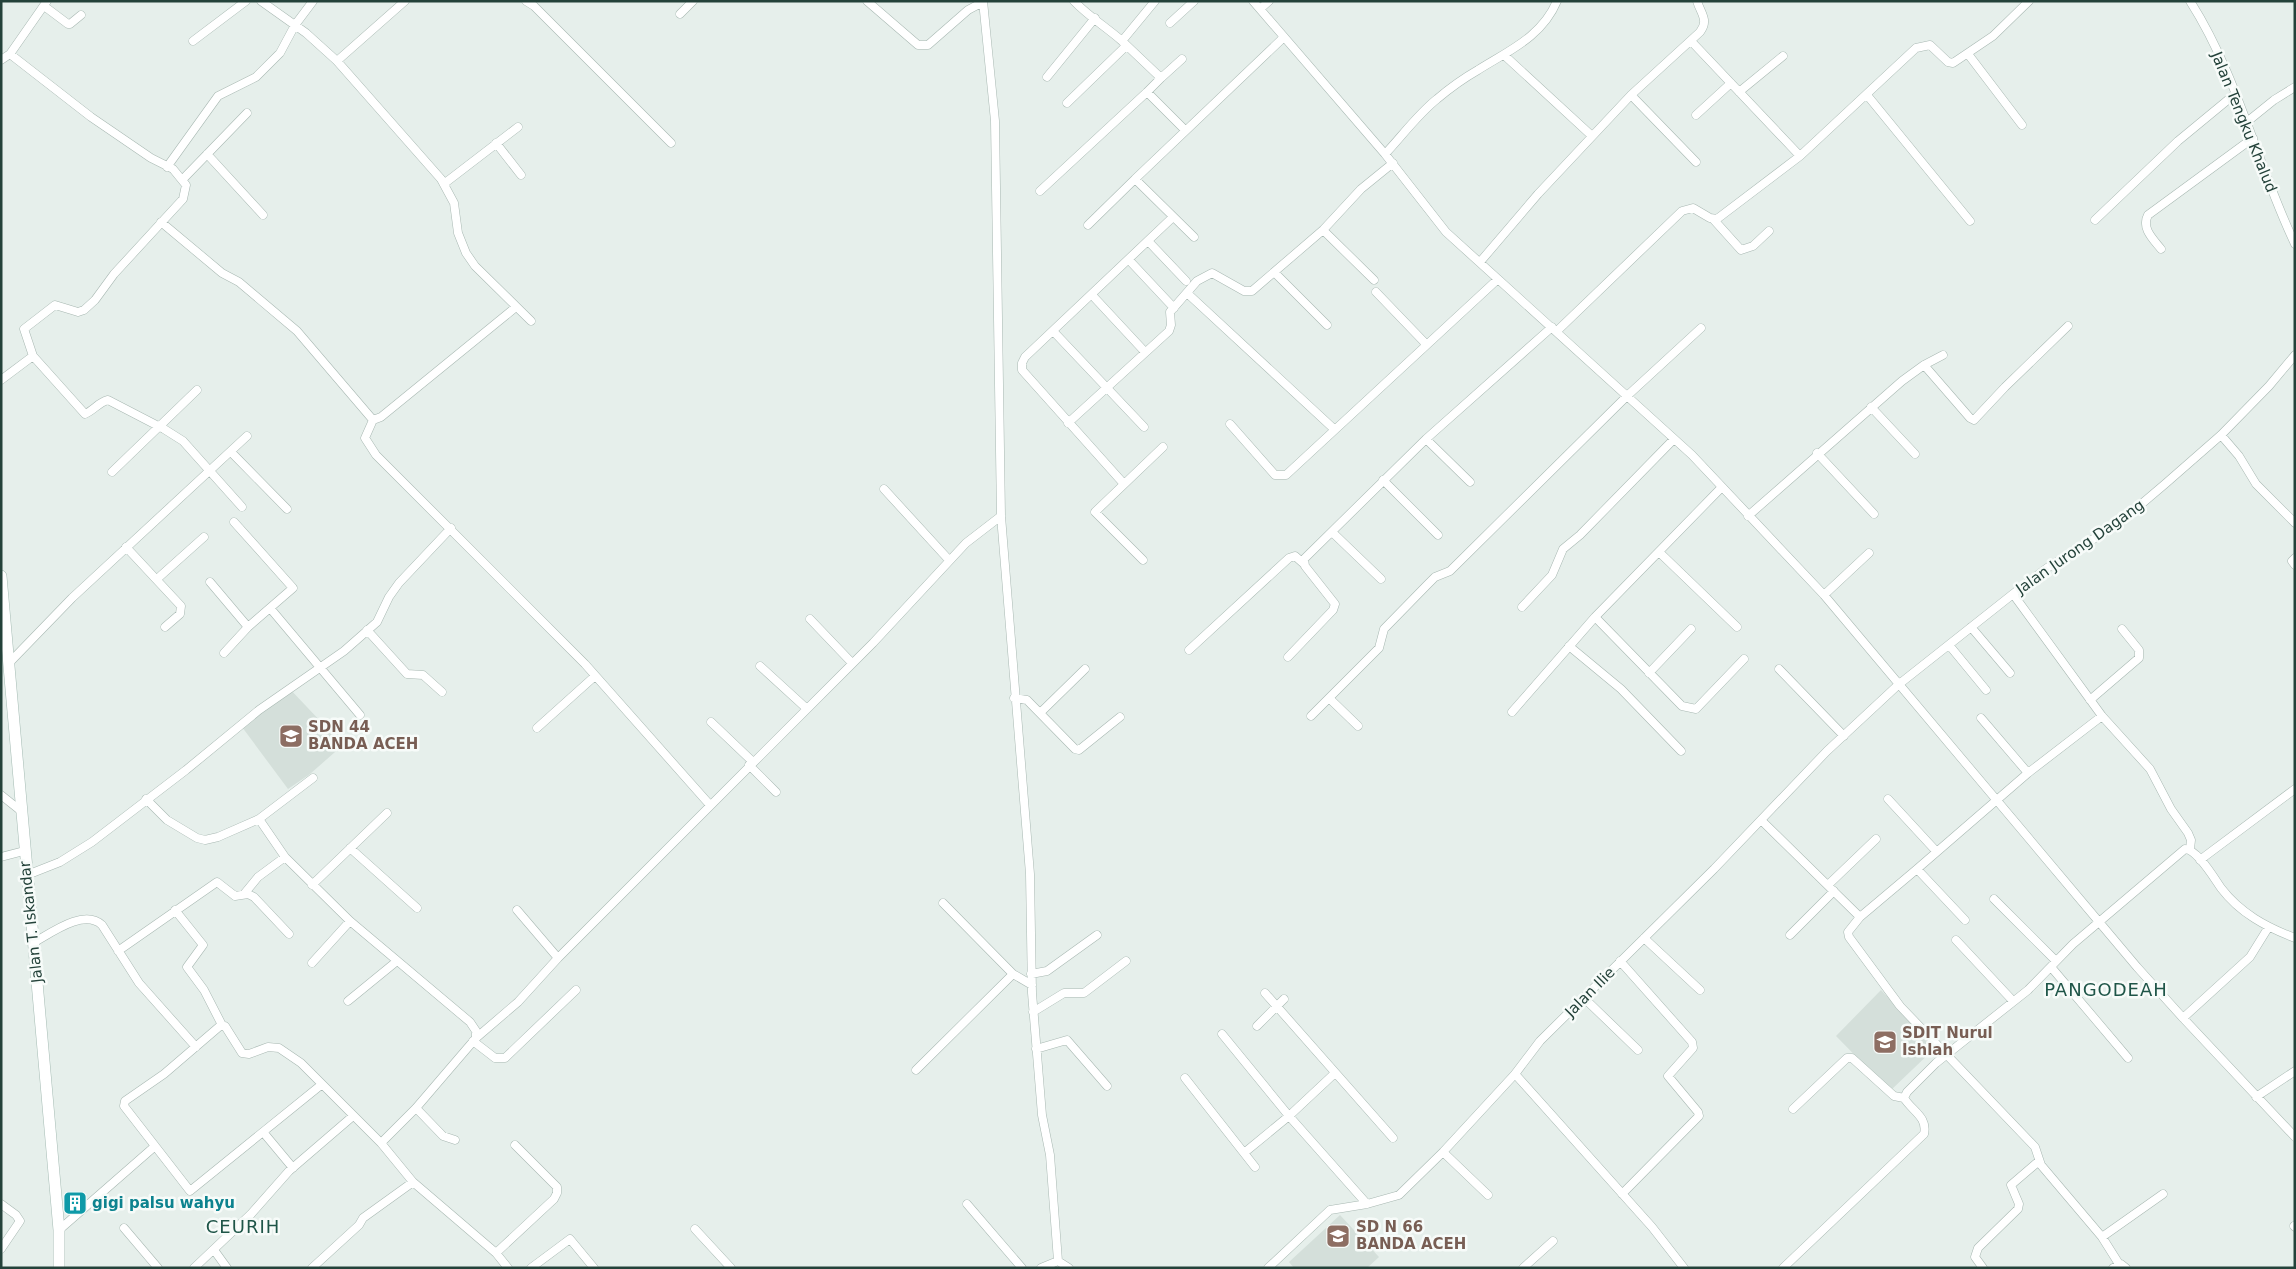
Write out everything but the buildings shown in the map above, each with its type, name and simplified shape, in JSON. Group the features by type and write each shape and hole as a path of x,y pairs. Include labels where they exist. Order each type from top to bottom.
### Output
{"street":[{"path":"193,41 246,1"},
{"path":"262,1 295,25 336,61 445,183 518,127"},
{"path":"166,167 218,96 256,77 280,52 295,25 313,1"},
{"path":"336,61 405,1"},
{"path":"526,1 534,6 670,143"},
{"path":"680,14 693,1"},
{"path":"867,1 918,45 922,46 928,45 968,10 983,2 995,121 1001,516 1014,698 1030,874 1033,1012 1042,1115 1050,1155 1058,1261"},
{"path":"1074,1 1086,14 1095,18 1161,78"},
{"path":"1067,103 1124,43 1155,1"},
{"path":"1170,23 1194,1"},
{"path":"1254,1 1283,38 1385,154 1446,232 1674,439 1824,595 1898,686 2101,922 2137,967 2256,1097 2295,1136"},
{"path":"1260,9 1269,1"},
{"path":"1385,154 1435,100 1477,70 1521,44 1537,30 1552,11 1556,1"},
{"path":"1480,262 1631,94 1691,41 1705,26 1705,19 1697,1"},
{"path":"1714,220 1800,156 1916,48 1930,45 1948,62 1953,63 1993,36 2029,1"},
{"name":"Jalan Tengku Khalud","path":"2190,1 2216,48 2248,121 2280,212 2295,244"},
{"path":"1,60 10,54 45,4 68,24 81,15"},
{"path":"1047,77 1095,18"},
{"path":"1088,225 1283,38"},
{"path":"1691,41 1800,156"},
{"path":"10,54 91,117 166,167 173,169 182,179 186,193 183,199 114,274 95,300 84,310 78,312 55,305 35,318 24,329 32,356 85,414 108,400 159,426 183,441 242,507"},
{"path":"1968,54 2022,125"},
{"path":"1504,55 1592,136"},
{"path":"1739,92 1783,56"},
{"path":"1040,191 1182,58"},
{"path":"1696,115 1730,83"},
{"path":"2248,121 2274,100 2295,87"},
{"path":"1147,92 1185,130"},
{"path":"1631,94 1696,162"},
{"path":"2095,220 2178,141 2235,94"},
{"path":"1867,95 1970,221"},
{"path":"182,179 247,113"},
{"path":"2161,249 2145,227 2145,221 2148,216 2253,138"},
{"path":"496,143 521,175"},
{"path":"207,154 263,215"},
{"path":"1068,422 1168,331 1171,325 1170,312 1197,281 1212,273 1244,291 1252,290 1323,230 1360,189 1393,164"},
{"path":"441,178 454,203 458,233 466,253 475,266 531,321"},
{"path":"1135,179 1194,237"},
{"path":"1303,563 1304,559 1426,439 1554,329 1682,211 1696,209 1714,220 1741,250 1753,246 1769,232"},
{"path":"1124,484 1022,370 1022,363 1026,357 1172,217"},
{"path":"161,222 222,273 245,286 297,331 373,420"},
{"path":"1323,230 1374,280"},
{"path":"1148,241 1186,281"},
{"path":"1129,260 1174,308"},
{"path":"1274,272 1327,325"},
{"path":"1230,424 1278,476 1286,474 1498,278"},
{"path":"1376,292 1426,344"},
{"path":"1187,293 1334,429"},
{"path":"1092,295 1145,352"},
{"path":"516,307 381,417 373,420 365,438 370,448 595,676 710,805"},
{"path":"1924,365 1970,418 1974,420 2068,326"},
{"path":"1311,716 1380,648 1384,629 1427,585 1436,577 1450,571 1627,396 1701,328"},
{"path":"1053,331 1144,427"},
{"path":"1748,516 1871,407 1924,365 1943,355"},
{"name":"Jalan Jurong Dagang","path":"1898,686 2047,568 2119,523 2221,435 2270,386 2295,355"},
{"path":"1,380 32,356"},
{"path":"112,472 197,390"},
{"path":"1871,407 1915,454"},
{"path":"2221,435 2239,456 2256,484 2295,523"},
{"path":"10,662 126,547 247,436"},
{"path":"1426,439 1470,482"},
{"path":"1522,607 1552,575 1563,549 1580,535 1674,439"},
{"path":"1143,560 1095,512 1163,447"},
{"path":"231,452 287,509"},
{"path":"1817,453 1874,514"},
{"path":"1383,480 1438,535"},
{"path":"1512,712 1568,646 1722,487"},
{"path":"884,488 949,560"},
{"path":"382,1143 416,1108 474,1039 518,1002 558,958 852,663 966,543 1001,516"},
{"path":"224,653 248,627 293,588 234,522"},
{"path":"27,875 60,862 92,842 186,770 259,710 344,651 381,616 389,597 399,583 451,528"},
{"path":"1332,532 1381,579"},
{"path":"157,579 204,537"},
{"path":"126,547 181,606 180,614 165,627"},
{"path":"1659,552 1737,627"},
{"path":"1824,595 1869,553"},
{"path":"1189,650 1289,558 1295,556 1303,563 1335,604 1334,610 1288,657"},
{"path":"2295,558 2292,561 2295,565"},
{"name":"Jalan T. Iskandar","path":"1,576 10,662 24,851 60,1230 59,1268"},
{"path":"210,582 248,627"},
{"path":"2013,594 2102,716 2150,769 2171,809 2188,833 2191,840 2190,849 2227,896 2268,928 2295,938"},
{"path":"270,608 360,716"},
{"path":"1596,617 1682,706 1696,709 1744,659"},
{"path":"810,619 852,663"},
{"path":"1972,627 2010,673"},
{"path":"1649,673 1691,629"},
{"path":"2090,700 2139,658 2139,650 2122,629"},
{"path":"367,630 407,674 423,675 442,692"},
{"path":"1949,645 1986,690"},
{"path":"1568,646 1621,689 1681,751"},
{"path":"760,666 806,708"},
{"path":"1780,669 1844,736"},
{"path":"1040,713 1085,670"},
{"path":"537,728 595,676"},
{"name":"Jalan Ilie","path":"1268,1268 1330,1210 1399,1196 1443,1152 1515,1074 1540,1041 1844,736 1898,686"},
{"path":"1014,698 1027,700 1079,750 1120,717"},
{"path":"1329,698 1358,726"},
{"path":"2102,716 1996,799 1860,917 1848,932 1900,1006 2035,1147 2039,1161 2102,1237 2120,1267"},
{"path":"1982,718 2028,773"},
{"path":"711,722 776,792"},
{"path":"146,799 167,820 196,838 205,840 218,837 259,819 313,778"},
{"path":"2200,860 2295,789"},
{"path":"1,795 21,811"},
{"path":"1888,799 1936,851"},
{"path":"312,885 387,813"},
{"path":"259,819 285,857 312,885 350,921 470,1022 476,1031 474,1039"},
{"path":"1761,820 1860,917"},
{"path":"1790,935 1876,839"},
{"path":"350,848 417,908"},
{"path":"1904,1098 1907,1092 1946,1055 2013,1001 2073,944 2101,922 2155,873 2185,849 2190,849"},
{"path":"1,857 24,851"},
{"path":"244,894 258,877 285,857"},
{"path":"1917,869 1965,920"},
{"path":"118,951 217,882 235,896 244,894 254,897 289,934"},
{"path":"1994,899 2053,964 2128,1058"},
{"path":"943,903 1014,974 1032,985"},
{"path":"175,910 202,945 187,967 204,990 222,1025 242,1053 249,1054 268,1047 279,1048 301,1063 321,1085 382,1143 413,1182 496,1253 508,1268"},
{"path":"517,910 558,958"},
{"path":"33,943 65,925 90,918 102,925 139,983 196,1047"},
{"path":"312,963 350,921"},
{"path":"2183,1018 2250,957 2268,928"},
{"path":"1031,974 1047,971 1097,934"},
{"path":"1644,938 1700,990"},
{"path":"1956,940 2013,1001"},
{"path":"348,1001 397,961"},
{"path":"1033,1012 1064,993 1084,993 1126,961"},
{"path":"1620,961 1692,1042 1693,1048 1668,1076 1698,1112 1699,1116 1622,1194"},
{"path":"916,1070 1014,974"},
{"path":"474,1039 495,1058 505,1058 576,990"},
{"path":"1265,993 1393,1138"},
{"path":"1584,998 1638,1050"},
{"path":"1256,1026 1284,999"},
{"path":"222,1025 164,1074 125,1101 126,1109 190,1191 321,1085"},
{"path":"1222,1034 1289,1116 1367,1204"},
{"path":"1036,1049 1068,1040 1107,1086"},
{"path":"1783,1268 1924,1134 1926,1128 1924,1120 1904,1098 1894,1096 1852,1058 1847,1058 1793,1109"},
{"path":"2256,1097 2295,1071"},
{"path":"1244,1153 1289,1116 1335,1073"},
{"path":"1515,1074 1622,1194 1684,1268"},
{"path":"1185,1078 1255,1167"},
{"path":"416,1108 443,1136 448,1140 455,1140"},
{"path":"194,1268 214,1250 293,1168 353,1116"},
{"path":"263,1132 293,1168"},
{"path":"496,1253 554,1199 557,1193 557,1188 515,1145"},
{"path":"60,1230 154,1147"},
{"path":"1443,1152 1488,1195"},
{"path":"1983,1268 1975,1257 1978,1248 2018,1209 2019,1204 2011,1184 2039,1161"},
{"path":"312,1268 359,1225 363,1218 413,1182"},
{"path":"2102,1237 2162,1194"},
{"path":"1,1204 16,1215 20,1221 1,1250"},
{"path":"967,1204 1022,1268"},
{"path":"124,1228 158,1268"},
{"path":"695,1229 731,1268"},
{"path":"531,1268 570,1239 594,1268"},
{"path":"1523,1268 1554,1241"},
{"path":"214,1250 226,1268"},
{"path":"1041,1268 1058,1261"},
{"path":"1058,1261 1069,1268"}],"shaded area":[{"name":"SDN 44 BANDA ACEH","path":"288,687 343,745 310,774 288,789 242,727"},
{"name":"SDIT Nurul Ishlah","path":"1881,990 1935,1048 1890,1091 1836,1036"},
{"name":"SD N 66 BANDA ACEH","path":"1340,1215 1379,1257 1367,1268 1294,1268 1289,1262"}],"place":[{"name":"SDN 44 BANDA ACEH","path":"291,736"},
{"name":"SDIT Nurul Ishlah","path":"1885,1042"},
{"name":"gigi palsu wahyu","path":"75,1203"},
{"name":"SD N 66 BANDA ACEH","path":"1338,1236"}],"district":[{"name":"PANGODEAH","path":"2106,990"},
{"name":"CEURIH","path":"243,1227"}]}
